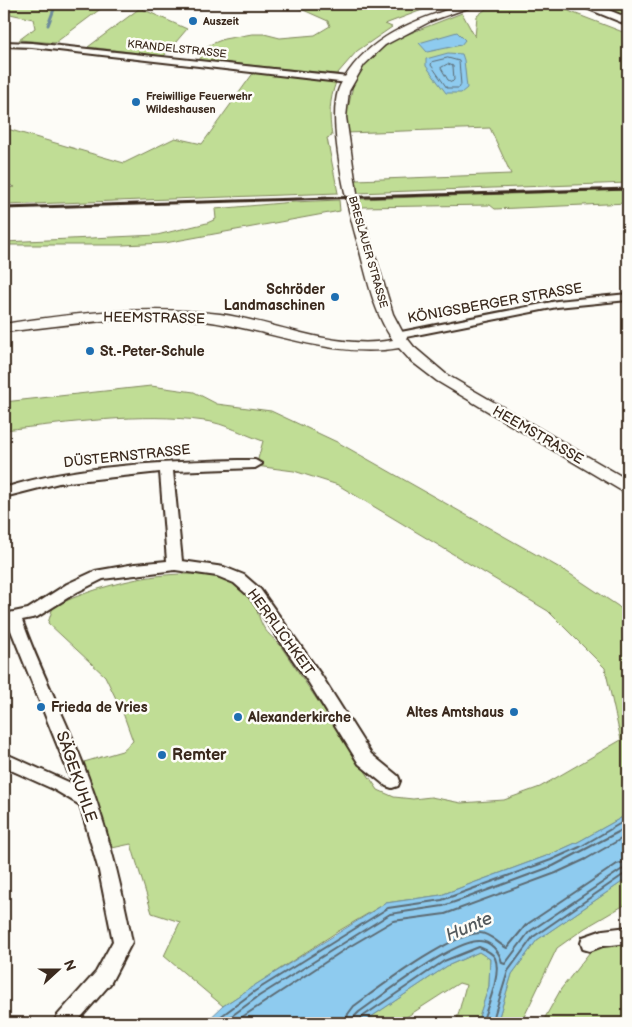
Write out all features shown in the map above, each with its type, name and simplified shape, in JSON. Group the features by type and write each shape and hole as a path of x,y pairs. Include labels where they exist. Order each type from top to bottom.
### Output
{"main road":[{"path":"585,4 628,22"}],"street":[{"name":"BRESLAUER STRASSE","path":"399,340 386,314 354,207 340,117 340,104 348,80 369,53 397,33 426,19 474,4"},
{"name":"KRANDELSTRASSE","path":"4,44 32,45 348,80"},
{"name":"KÖNIGSBERGER STRASSE","path":"399,340 557,304 628,297"},
{"name":"HEEMSTRASSE","path":"4,328 80,318 169,315 223,319 305,336 383,348 399,340 417,359 442,378 628,487"},
{"name":"DÜSTERNSTRASSE","path":"4,493 54,480 166,467 255,464"},
{"path":"166,467 176,565"},
{"name":"HERRLICHKEIT","path":"9,618 32,613 72,588 100,575 135,569 176,565 219,571 239,579 251,589 315,679 365,759 392,781"},
{"name":"SÄGEKUHLE","path":"9,618 72,757 100,847 123,942 103,978 64,1023"},
{"path":"4,760 58,784 85,800"},
{"path":"590,943 604,938 628,935"}],"green space":[{"path":"4,4 107,4 55,43 19,40 35,28 33,19 10,14 4,15"},
{"path":"290,4 438,4 385,24 392,27 357,51 337,74 199,60 209,45 224,39 252,34 264,34 280,38 315,35 330,26 328,21"},
{"path":"500,4 557,4 571,12 628,34 628,183 357,193 356,180 511,174 490,128 346,133 343,116 349,104 354,81 369,59 395,39 462,13 475,37 477,16 487,8"},
{"path":"595,4 621,4 628,7 628,18"},
{"path":"140,8 187,29 164,56 88,47"},
{"path":"254,72 332,79 336,82 330,109 332,136 327,138 338,193 4,205 4,188 15,187 4,183 4,128 124,163 175,138 202,144"},
{"path":"628,190 628,203 495,209 490,205 361,207 359,199"},
{"path":"339,200 340,211 165,243 4,245 4,242 157,235 207,223 216,219 215,209"},
{"path":"151,386 194,392 217,404 271,411 339,443 567,572 618,606 628,616 628,814 578,842 549,855 441,895 386,903 337,932 223,1006 164,956 180,922 152,913 131,844 112,848 84,762 122,751 133,741 123,713 105,676 48,623 53,607 72,598 123,582 178,574 204,575 227,580 246,591 255,604 264,628 280,645 378,790 394,797 413,799 431,797 461,803 504,800 540,787 621,740 605,668 548,611 338,485 294,471 256,466 263,441 220,424 180,419 130,418 4,430 4,402"},
{"path":"628,878 628,903 585,928 557,948 521,1023 497,1023 512,974 537,940"},
{"path":"628,944 628,1023 542,1023 561,989 593,948"},
{"path":"479,952 490,959 489,986 477,1023 456,1023 466,985 459,983 397,1023 362,1023 447,966"}],"water":[{"path":"457,32 465,40 461,45 427,52 419,43"},
{"path":"448,53 462,54 464,60 467,88 461,93 446,93 426,66 426,59"},
{"name":"Hunte","path":"628,814 628,878 537,940 512,974 497,1023 477,1023 489,986 490,959 479,952 447,966 362,1023 193,1023 200,1017 206,1022 223,1006 386,903 441,895 549,855 578,842"}],"waterway":[{"path":"48,25 56,4"}],"railway":[{"path":"4,208 628,189"}],"place":[{"name":"Auszeit","path":"193,21"},
{"name":"Freiwillige Feuerwehr Wildeshausen","path":"136,102"},
{"name":"Schröder Landmaschinen","path":"335,297"},
{"name":"St.-Peter-Schule","path":"90,351"},
{"name":"Frieda de Vries","path":"41,707"},
{"name":"Altes Amtshaus","path":"514,712"},
{"name":"Alexanderkirche","path":"238,717"},
{"name":"Remter","path":"162,755"}]}
